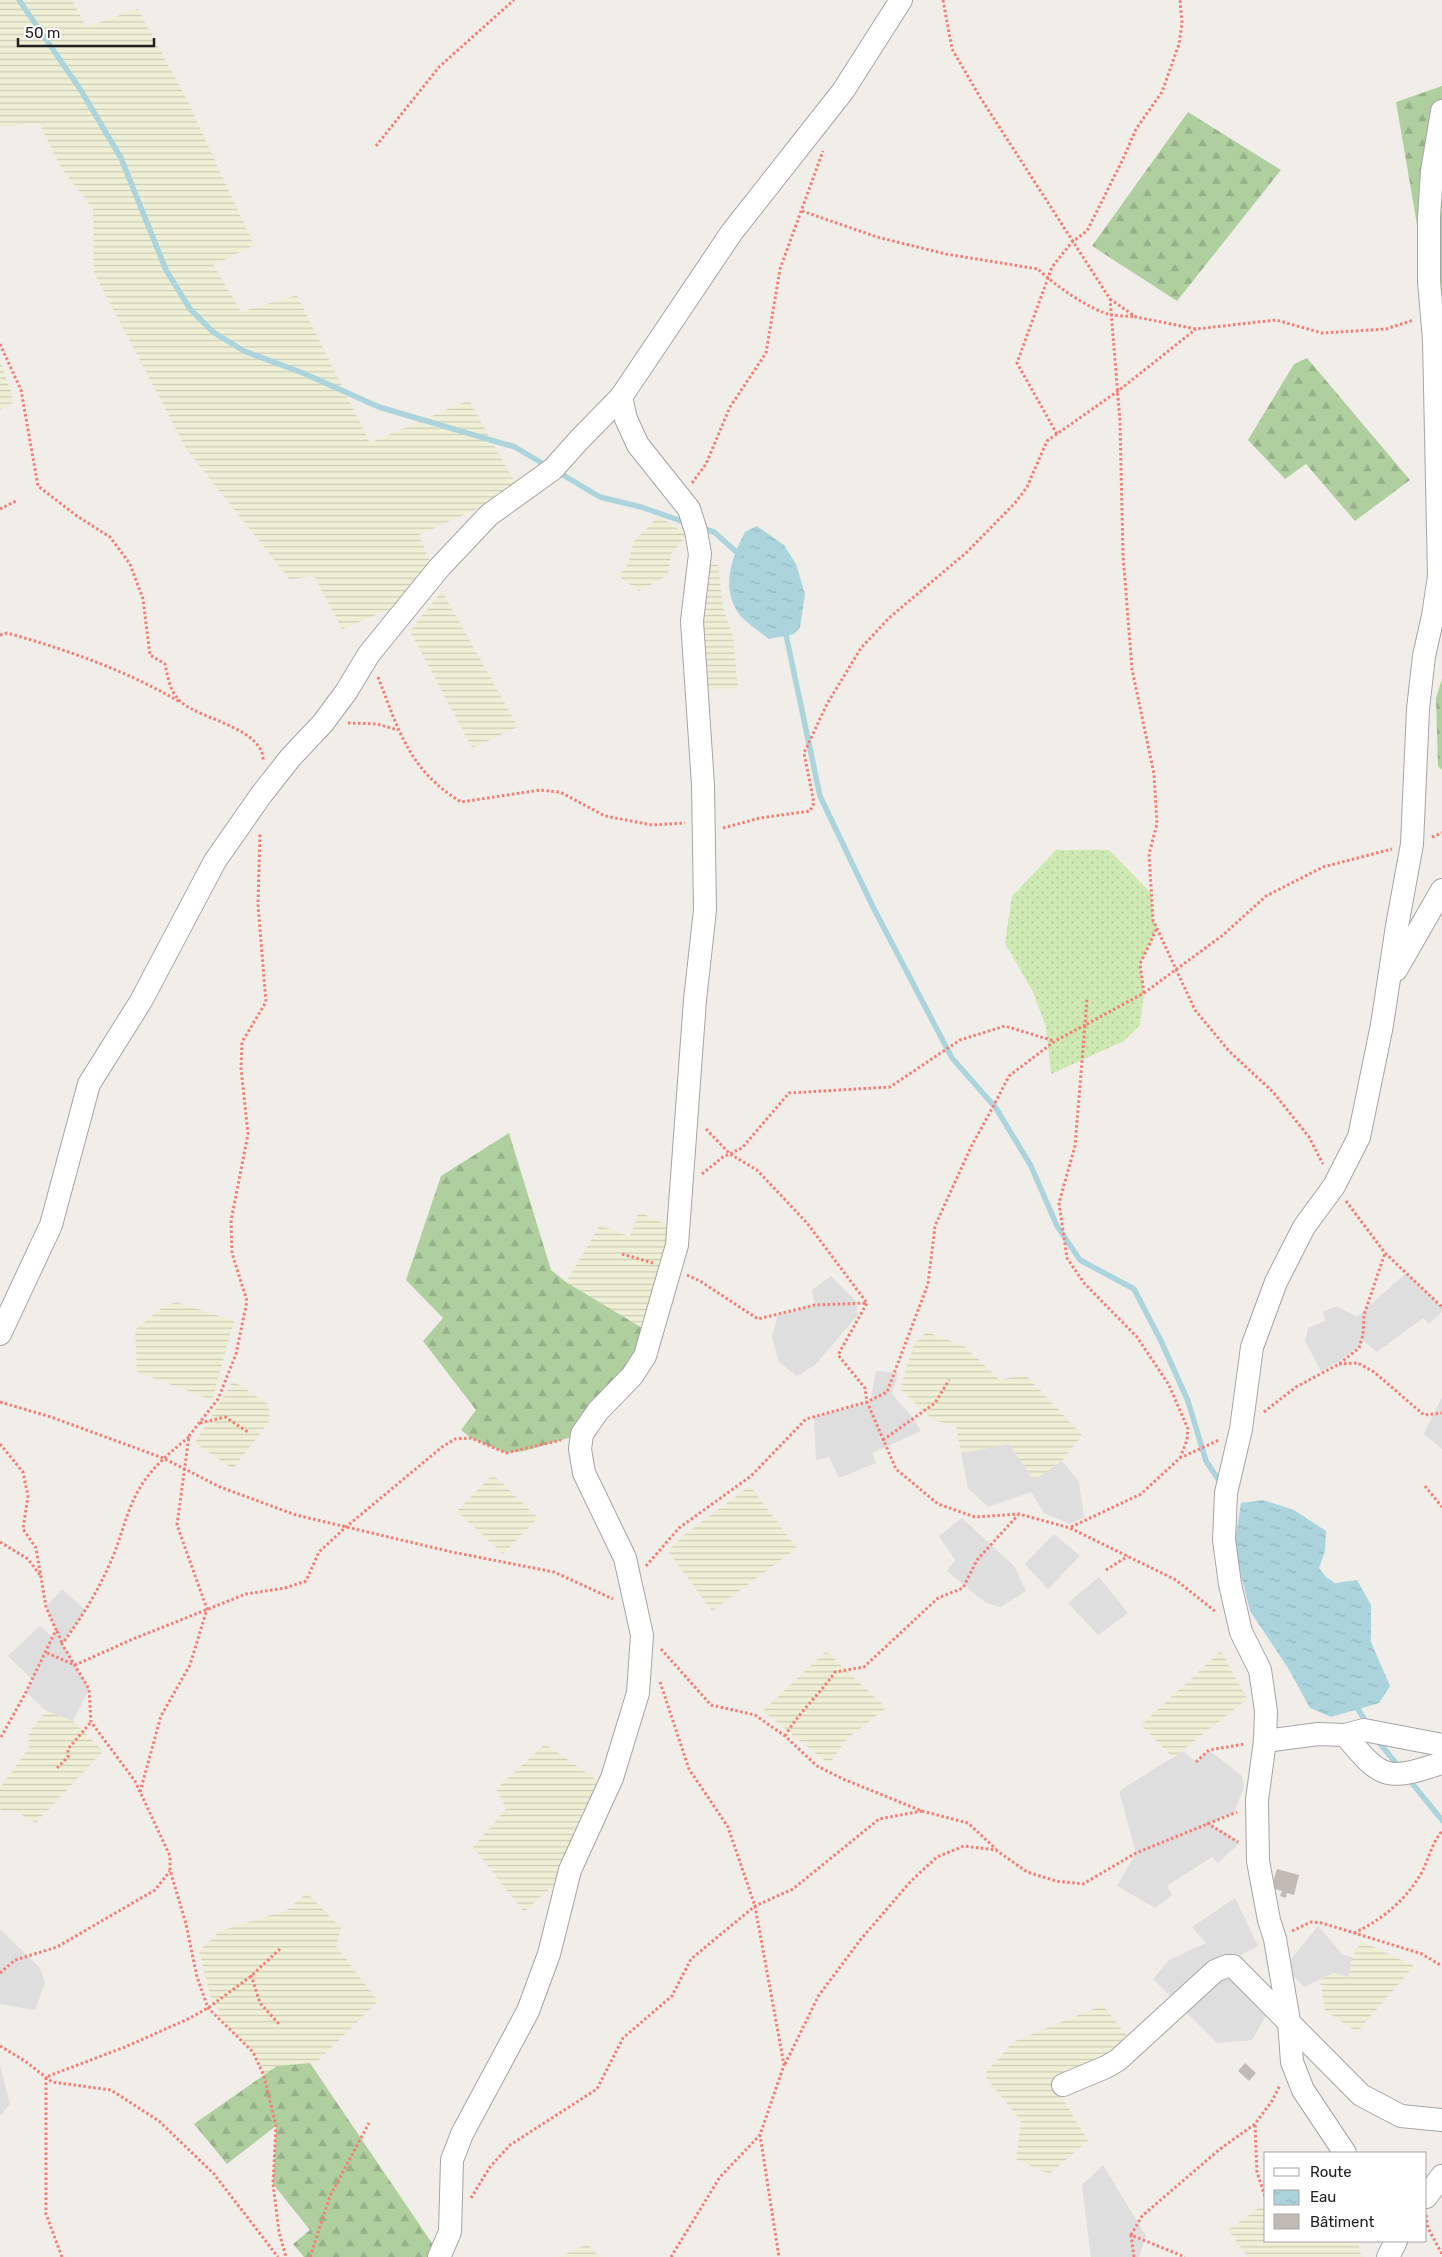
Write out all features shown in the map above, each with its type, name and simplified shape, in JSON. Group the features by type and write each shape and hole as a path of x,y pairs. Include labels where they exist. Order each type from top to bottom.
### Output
{"street":[{"path":"0,1334 51,1225 89,1084 141,1001 215,861 261,795 291,757 323,723 346,692 369,654 433,575 489,515 553,469 621,397 732,232 842,91 901,0"},
{"path":"1344,2152 1303,2090 1292,2062 1289,2021 1275,1939 1269,1920 1258,1861 1257,1800 1265,1741 1266,1711 1260,1670 1241,1632 1230,1584 1224,1540 1226,1493 1241,1429 1252,1347 1276,1282 1304,1226 1334,1186 1359,1138 1390,980 1396,926 1412,844 1418,709 1424,656 1433,616 1438,576 1433,314 1428,281 1428,217 1432,171 1442,111"},
{"path":"439,2257 450,2232 452,2160 462,2134 528,2011 549,1954 570,1870 612,1778 638,1693 642,1635 630,1583 624,1558 584,1473 580,1449 582,1434 598,1411 632,1376 645,1356 668,1268 676,1245 704,910 703,828 692,621 700,554 696,531 689,509 638,445 626,419 621,397"},
{"path":"1390,980 1442,890"},
{"path":"1265,1741 1318,1734 1345,1735 1364,1730 1442,1746"},
{"path":"1345,1735 1359,1751 1386,1774 1404,1774 1442,1762"},
{"path":"1063,2085 1118,2060 1215,1971 1227,1966 1236,1969 1289,2021 1325,2061 1361,2095 1401,2116 1442,2120"},
{"path":"1427,2196 1442,2176"},
{"path":"1387,2242 1388,2257 1396,2242"}],"path":[{"path":"376,146 438,67 514,0"},
{"path":"943,0 952,49 1072,242 1110,299 1136,317"},
{"path":"1056,434 1017,363 1052,267 1072,242 1087,232 1136,129 1162,92 1179,44 1182,23 1180,0"},
{"path":"689,509 686,494 688,489 706,464 730,407 766,353 780,269 824,146"},
{"path":"802,210 877,237 946,254 1038,269 1048,279 1076,298 1110,315 1136,317 1196,329 1276,320 1322,333 1386,329 1433,314"},
{"path":"1110,299 1118,390 1123,478 1123,555 1132,669 1154,774 1157,824 1149,854 1153,920 1195,1010 1229,1051 1273,1092 1310,1137 1334,1186 1385,1252 1442,1307"},
{"path":"369,654 412,758 442,790 461,802 540,790 560,792 605,816 652,825 703,828 810,811 814,803 804,753 827,704 861,648 889,618 967,552 1015,503 1027,487 1048,440 1118,390 1196,329"},
{"path":"0,344 21,390 38,486 77,516 110,537 130,564 142,599 150,655 165,664 172,692 182,704"},
{"path":"0,509 16,501"},
{"path":"0,635 7,633 62,648 142,680 182,704 245,734 255,742 263,756 258,905 266,1002 242,1042 241,1068 248,1134 231,1221 232,1253 247,1301 236,1354 218,1399 189,1436 163,1458 145,1480 132,1502 113,1555 90,1603 62,1644"},
{"path":"323,723 377,724 399,730"},
{"path":"630,1583 679,1528 751,1476 806,1419 868,1402 888,1392 928,1284 935,1226 971,1147 1009,1076 1055,1041 1144,993 1223,935 1266,896 1323,867 1412,844 1442,833"},
{"path":"1144,993 1140,964 1157,927"},
{"path":"1087,998 1075,1146 1059,1203 1067,1258 1084,1283 1137,1337 1169,1385 1188,1429 1187,1440 1180,1458"},
{"path":"680,1192 730,1154 742,1148 789,1094 890,1087 960,1040 1005,1026 1055,1041"},
{"path":"687,1109 730,1154 757,1170 807,1223 867,1302"},
{"path":"1070,1528 1141,1494 1180,1458 1241,1429 1296,1387 1339,1364 1362,1344 1364,1316 1385,1252"},
{"path":"622,1254 668,1268 700,1281 758,1319 815,1305 867,1302"},
{"path":"867,1302 838,1354 865,1388 868,1402 896,1470 938,1504 975,1517 1019,1514 1070,1528 1176,1580 1241,1632"},
{"path":"1339,1364 1358,1362 1374,1372 1424,1415 1442,1413"},
{"path":"883,1440 935,1403 949,1380"},
{"path":"0,1402 51,1417 163,1458 220,1487 296,1515 452,1552 554,1572 599,1592 637,1613"},
{"path":"199,1423 225,1417 248,1432"},
{"path":"47,1653 75,1665 246,1594 286,1588 306,1581 319,1552 442,1447 455,1439 471,1438 506,1453 524,1451 582,1434"},
{"path":"140,1792 160,1716 190,1664 207,1609 177,1525 189,1436"},
{"path":"0,1444 24,1472 28,1496 23,1529 36,1548 46,1606 62,1644 89,1689 91,1722 135,1781 170,1856 170,1870 186,1924 197,1977 208,2008 253,2052 264,2076 276,2126 273,2184 279,2232 286,2257"},
{"path":"1425,1486 1442,1507"},
{"path":"785,1736 792,1723 824,1689 836,1672 864,1667 938,1598 963,1588 977,1560 1019,1514"},
{"path":"0,1542 28,1559 42,1578"},
{"path":"1106,1570 1128,1556"},
{"path":"0,1739 47,1653 56,1630"},
{"path":"642,1635 666,1653 711,1705 755,1715 785,1736 817,1766 922,1811 968,1823 996,1850 1027,1872 1056,1881 1083,1884 1136,1853 1233,1814 1257,1800"},
{"path":"659,1679 689,1769 728,1827 756,1906 784,2064"},
{"path":"57,1768 68,1757 68,1750 91,1722"},
{"path":"1196,1762 1209,1750 1265,1741"},
{"path":"470,2200 490,2167 510,2145 597,2089 623,2038 672,1996 691,1959 756,1906 793,1889 879,1819 922,1811"},
{"path":"1207,1823 1228,1834 1258,1861"},
{"path":"1354,1933 1371,1925 1409,1892 1442,1831"},
{"path":"671,2257 720,2177 760,2135 784,2064 820,1995 861,1939 911,1881 937,1858 964,1846 996,1850"},
{"path":"0,1973 15,1960 57,1947 155,1890 170,1870"},
{"path":"1275,1939 1311,1922 1322,1923 1422,1954 1442,1966"},
{"path":"46,2077 126,2047 208,2008 251,1976 280,1949"},
{"path":"251,1976 260,2003 279,2024"},
{"path":"0,2046 25,2061 52,2082 110,2090 159,2121 214,2174 278,2257"},
{"path":"1134,2257 1131,2235 1142,2216 1220,2149 1255,2124 1272,2101 1292,2062"},
{"path":"46,2077 46,2214 62,2257"},
{"path":"310,2257 330,2196 369,2123"},
{"path":"1255,2124 1256,2172 1264,2194"},
{"path":"760,2135 779,2257"},
{"path":"1427,2218 1428,2228 1442,2254"},
{"path":"1131,2235 1185,2257"}],"shaded area":[{"path":"1406,1273 1442,1307 1442,1312 1429,1324 1423,1318 1377,1352 1362,1340 1360,1345 1339,1361 1321,1371 1305,1341 1308,1328 1325,1321 1323,1312 1337,1306 1357,1317"},
{"path":"831,1276 856,1301 858,1315 815,1365 797,1376 779,1362 772,1337 778,1315 815,1306 812,1290"},
{"path":"876,1371 898,1373 892,1394 913,1418 921,1431 872,1453 876,1463 839,1478 829,1457 816,1460 814,1417 870,1403"},
{"path":"1442,1397 1442,1449 1424,1434"},
{"path":"1009,1444 1034,1480 1062,1461 1079,1482 1084,1517 1070,1524 1044,1513 1031,1492 988,1507 968,1488 961,1453"},
{"path":"962,1518 1014,1566 1026,1591 1001,1607 986,1603 947,1571 955,1560 939,1536"},
{"path":"1054,1534 1080,1556 1048,1589 1025,1564"},
{"path":"1099,1577 1128,1613 1098,1635 1068,1603"},
{"path":"62,1589 86,1611 62,1643 89,1689 73,1721 46,1711 26,1692 33,1680 8,1656 40,1626 53,1638 56,1630 46,1607"},
{"path":"1209,1750 1242,1776 1244,1787 1233,1814 1207,1823 1240,1843 1218,1863 1212,1857 1167,1886 1172,1895 1155,1908 1117,1886 1136,1853 1119,1791 1183,1751 1196,1762"},
{"path":"1235,1898 1258,1946 1241,1955 1232,1968 1273,2004 1252,2040 1217,2043 1153,1979 1169,1960 1206,1943 1192,1927"},
{"path":"1318,1926 1342,1954 1352,1957 1349,1977 1333,1973 1304,1987 1285,1967"},
{"path":"0,1929 40,1968 45,1983 35,2010 0,2004"},
{"path":"0,2066 10,2104 0,2116"},
{"path":"1103,2165 1146,2236 1139,2257 1091,2257 1082,2185"}],"green space":[{"path":"0,0 72,0 86,27 138,9 188,102 254,245 214,265 241,312 297,295 370,443 469,400 519,490 419,535 431,564 393,608 342,629 314,576 290,580 187,450 94,273 93,209 62,169 39,123 0,127"},
{"path":"1442,86 1442,321 1427,283 1396,102"},
{"path":"1188,112 1281,170 1177,301 1092,246"},
{"path":"1307,358 1410,480 1355,521 1306,464 1285,479 1248,440 1294,364"},
{"path":"0,359 14,402 0,410"},
{"path":"659,516 687,535 671,554 668,575 639,591 619,576 628,564 634,541"},
{"path":"710,563 718,565 723,607 733,636 738,688 706,690 698,614"},
{"path":"442,591 518,727 472,748 410,631"},
{"path":"1442,679 1442,770 1438,766 1436,698"},
{"path":"1056,850 1109,850 1151,893 1153,920 1157,927 1140,964 1144,993 1140,1025 1124,1041 1051,1074 1046,1027 1033,992 1005,943 1012,896"},
{"path":"509,1133 551,1270 566,1282 647,1331 636,1362 582,1434 524,1451 506,1453 471,1438 461,1430 476,1410 423,1341 443,1318 406,1280 441,1176"},
{"path":"639,1212 670,1226 670,1246 643,1329 566,1282 600,1225 630,1237"},
{"path":"177,1302 234,1321 212,1400 137,1372 135,1330 164,1306"},
{"path":"927,1332 964,1346 1000,1380 1025,1374 1082,1435 1062,1461 1034,1480 1009,1444 961,1453 956,1426 933,1420 900,1389 914,1344"},
{"path":"233,1381 268,1404 270,1420 233,1469 195,1443"},
{"path":"493,1474 538,1518 503,1554 457,1511"},
{"path":"750,1486 797,1548 712,1611 668,1551 684,1535"},
{"path":"826,1651 886,1708 847,1739 829,1764 763,1711"},
{"path":"1221,1651 1247,1699 1173,1758 1141,1725"},
{"path":"46,1711 73,1721 103,1751 36,1823 13,1810 4,1812 0,1809 0,1788 29,1748 29,1733"},
{"path":"545,1744 600,1782 556,1883 524,1912 473,1847 506,1809 496,1789"},
{"path":"307,1893 341,1928 336,1946 378,2001 316,2063 277,2066 264,2076 253,2052 217,2016 221,2012 212,2002 199,1951 220,1931 287,1910"},
{"path":"1362,1941 1414,1966 1357,2032 1325,2011 1320,1980 1333,1973 1349,1977 1352,1957"},
{"path":"1103,2005 1130,2040 1055,2085 1088,2141 1049,2174 1016,2159 1021,2121 984,2075 1013,2042"},
{"path":"310,2063 440,2255 439,2257 304,2257 293,2244 310,2230 273,2184 276,2126 227,2164 194,2124 277,2066"},
{"path":"1264,2204 1264,2242 1357,2242 1362,2257 1248,2257 1228,2230"},
{"path":"587,2244 600,2257 560,2257 561,2256"}],"water":[{"path":"757,526 784,545 796,564 805,594 800,628 794,634 769,639 749,624 739,614 733,604 729,583 732,562 745,532"},
{"path":"1263,1500 1294,1510 1326,1531 1325,1551 1319,1568 1326,1577 1335,1583 1357,1580 1371,1605 1371,1642 1390,1686 1379,1703 1331,1717 1310,1708 1288,1668 1250,1611 1234,1547 1241,1503"}],"building":[{"path":"1277,1869 1299,1875 1294,1895 1287,1893 1286,1898 1280,1896 1282,1891 1271,1888"},
{"path":"1245,2063 1256,2073 1249,2081 1238,2071"}],"waterway":[{"path":"19,0 80,89 121,158 166,270 190,309 213,332 244,351 303,373 379,407 515,447 547,466"},
{"path":"558,472 600,497 641,507 687,523"},
{"path":"701,528 714,532 740,555"},
{"path":"785,630 820,796 873,907 952,1058 996,1108 1031,1166 1057,1226 1080,1260 1134,1289 1161,1341 1188,1401 1206,1461 1222,1485"},
{"path":"1355,1704 1367,1724"},
{"path":"1377,1740 1400,1768"},
{"path":"1407,1777 1442,1820"}]}
